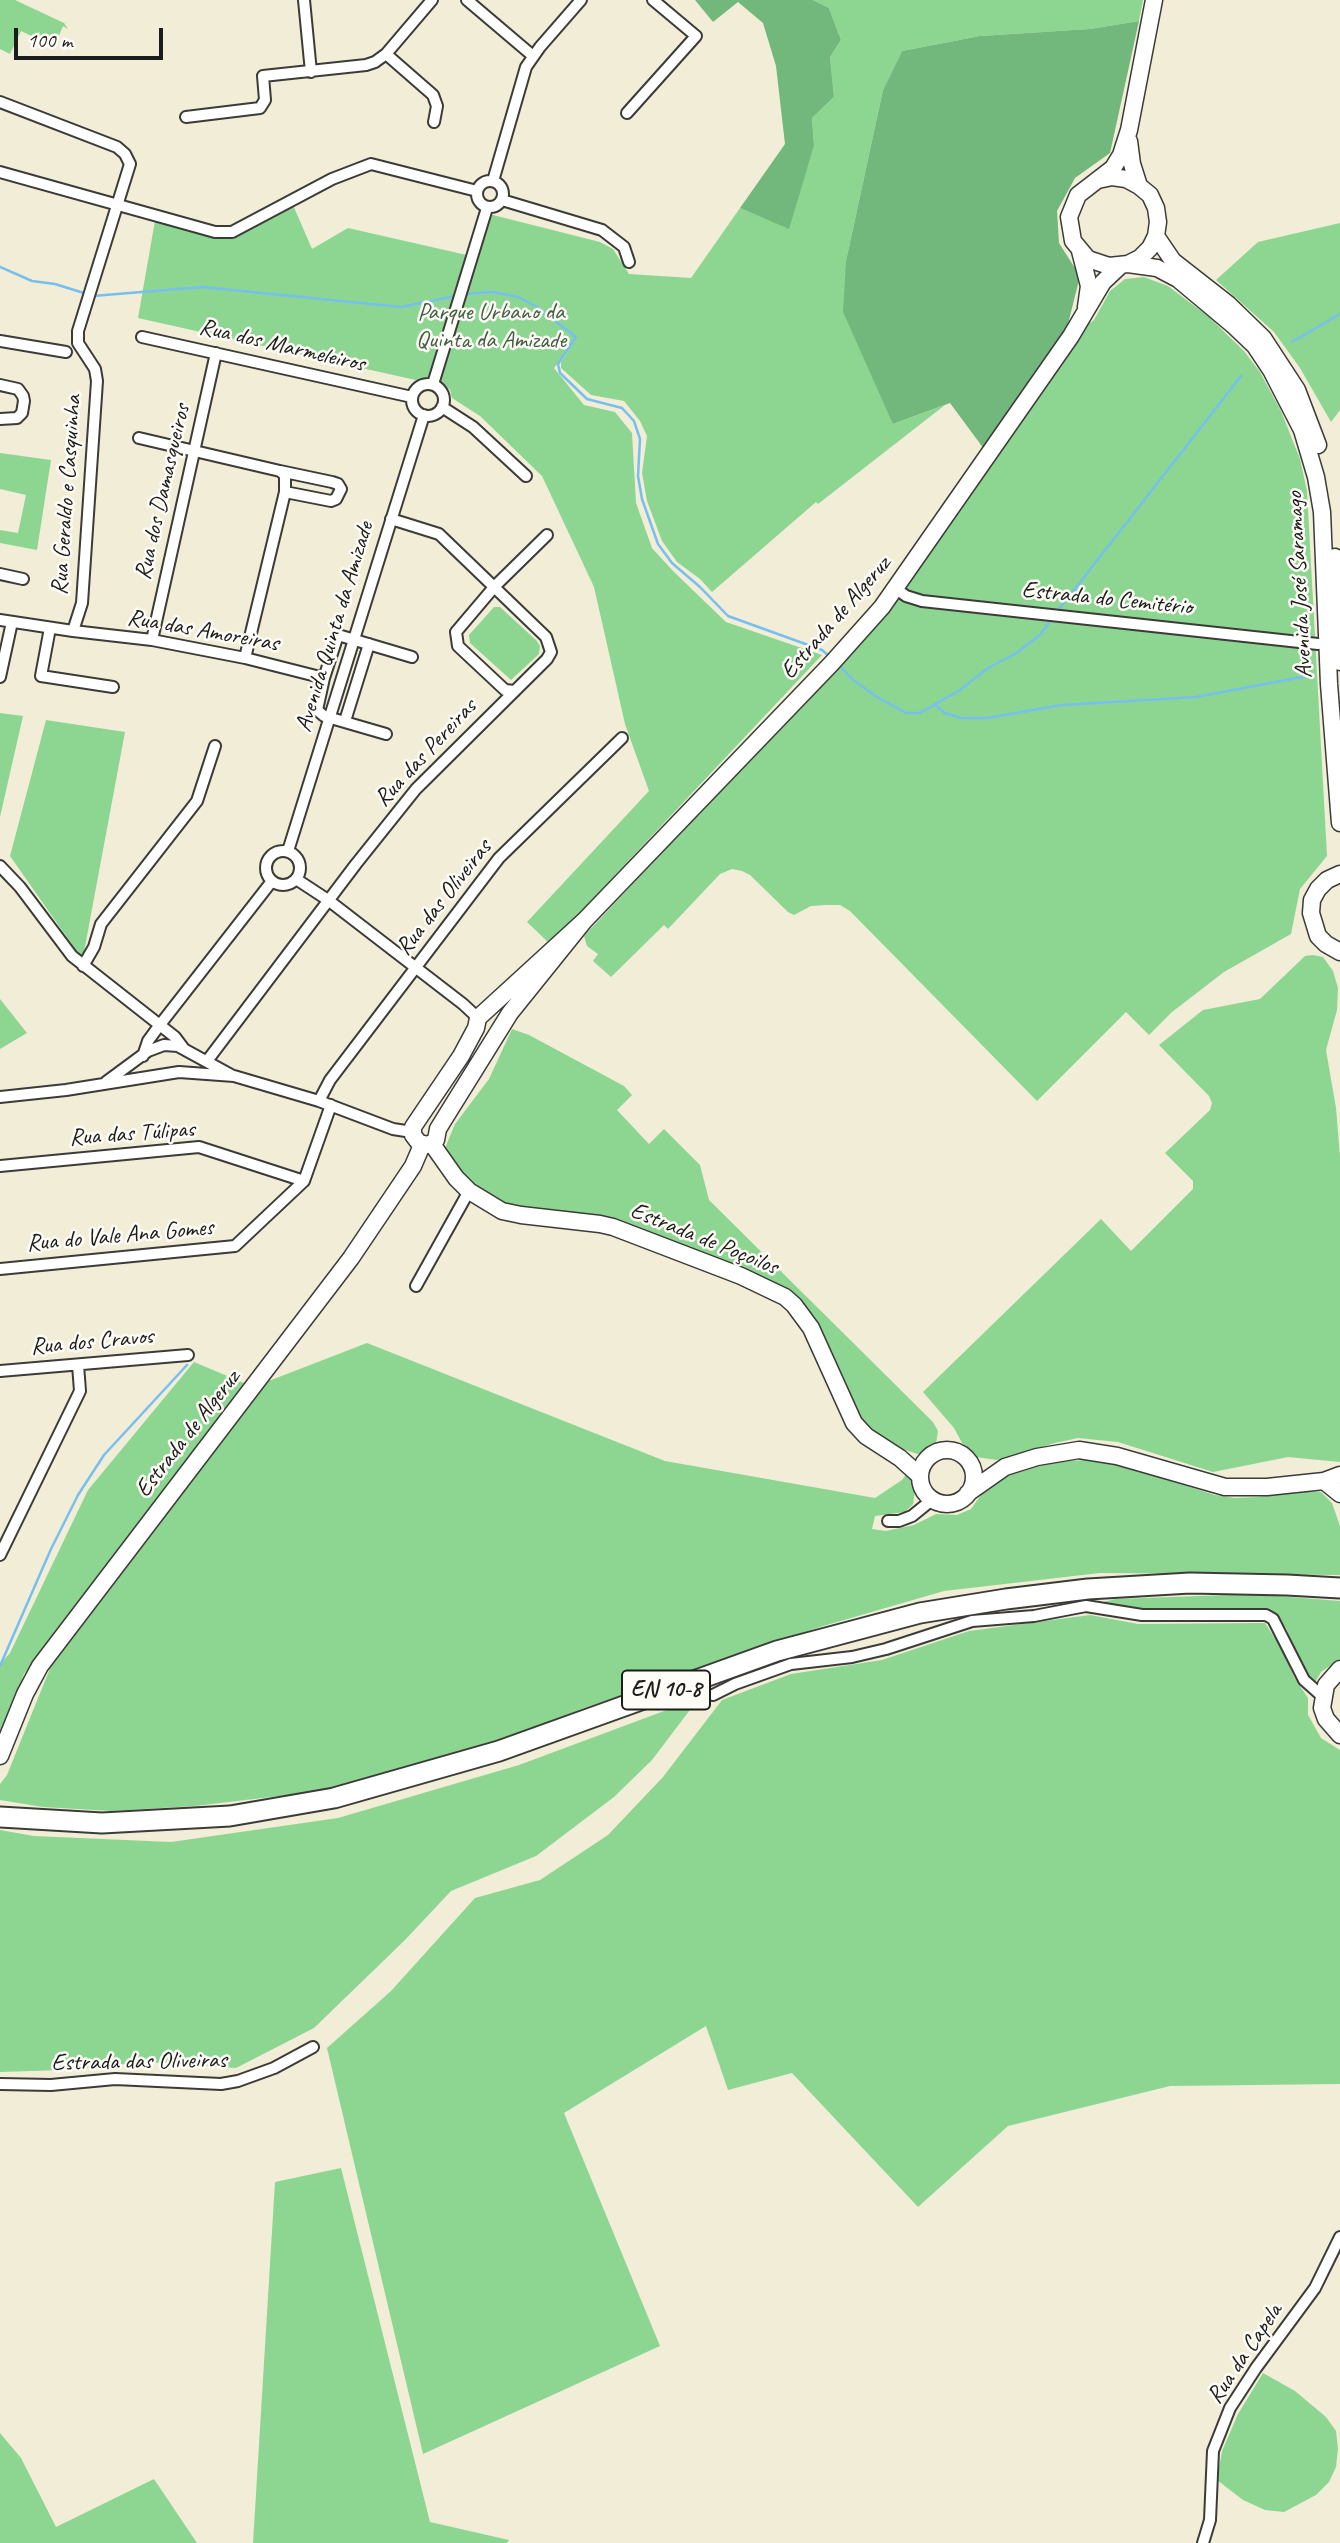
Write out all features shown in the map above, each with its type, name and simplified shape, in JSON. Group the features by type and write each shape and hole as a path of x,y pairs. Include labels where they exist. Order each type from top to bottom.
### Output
{"highway":[{"name":"EN 10-8","path":"0,1817 102,1823 230,1816 334,1798 499,1751 777,1651 920,1614 1006,1599 1101,1588 1190,1583 1338,1588"}],"main road":[{"path":"1085,313 1089,286 1080,251 1069,229 1072,205 1078,195 1118,161 1129,130 1154,0"},
{"path":"1129,130 1130,155 1139,186"},
{"path":"1098,180 1112,177 1126,179 1150,195 1156,208 1156,236"},
{"name":"Estrada de Algeruz","path":"0,1756 25,1694 40,1667 105,1578 205,1452 351,1258 413,1166 424,1134 428,1102 461,1056 478,1021 584,921 834,661 895,588 1085,313 1103,282 1124,265 1140,258 1150,248 1156,236"},
{"name":"Avenida José Saramago","path":"1156,236 1173,261 1228,304 1263,338 1289,376 1304,406 1318,443 1331,500 1340,662"},
{"path":"1080,251 1098,264 1124,265"},
{"name":"Avenida José Saramago","path":"1124,265 1157,268 1178,279 1234,325 1255,346 1271,370 1302,430 1316,477 1322,512 1329,684 1340,823"},
{"path":"1340,871 1318,889 1312,900 1311,913 1312,925 1318,936 1340,953"},
{"name":"Estrada de Algeruz","path":"424,1134 485,1056 510,1013 584,921"},
{"path":"478,1021 481,1036 497,1034"},
{"name":"Estrada de Poçoilos","path":"424,1134 456,1178 469,1191 502,1211 613,1227 741,1276 785,1297 811,1328 854,1423 872,1441 900,1458 920,1476 923,1489 933,1499 951,1503 1005,1467 1037,1457 1079,1450 1117,1456 1224,1487 1267,1487 1324,1481 1340,1475"},
{"name":"Estrada de Poçoilos","path":"900,1458 926,1460 932,1454 949,1450 963,1455 972,1466 1005,1467"},
{"path":"920,1476 926,1460"},
{"path":"968,1493 974,1477 972,1466"},
{"path":"1324,1481 1340,1494"},
{"path":"1340,1669 1325,1685 1322,1696 1326,1719 1340,1735"}],"street":[{"path":"304,0 311,72"},
{"path":"186,117 257,109 265,100 263,76 370,64 386,54 432,0"},
{"path":"467,0 533,57"},
{"path":"493,181 526,67 582,0"},
{"path":"627,113 696,36 653,0"},
{"path":"386,54 433,95 437,106 433,122"},
{"name":"Rua Geraldo e Casquinha","path":"1,105 123,150 130,164 78,331 78,343 95,369 97,381 82,603 72,631"},
{"path":"0,172 215,232 232,232 332,179 371,164 477,191"},
{"path":"493,181 501,187 502,200 497,206 487,208 478,201 477,191 483,183 493,181"},
{"path":"502,200 602,230 624,247 629,262"},
{"path":"433,384 487,208"},
{"name":"Rua dos Marmeleiros","path":"142,337 412,397"},
{"path":"0,341 66,352"},
{"name":"Rua dos Damasqueiros","path":"152,640 216,353"},
{"path":"433,384 443,392 442,407 436,414 424,415 414,407 412,397 421,385 433,384"},
{"path":"0,385 18,389 24,401 23,412 17,418 0,419"},
{"path":"442,407 473,427 526,476"},
{"name":"Avenida Quinta da Amizade","path":"288,851 424,415"},
{"path":"139,438 332,482 338,484 341,489 336,499 331,501 285,492"},
{"path":"245,658 285,492 287,479 280,471"},
{"name":"Rua das Pereiras","path":"207,1061 328,900 432,770 547,659 551,652 546,637 439,534 391,519"},
{"path":"514,691 505,690 458,646 456,632 495,586 547,535"},
{"path":"0,574 23,579"},
{"name":"Estrada do Cemitério","path":"895,588 910,598 922,601 1318,644"},
{"name":"Rua das Amoreiras","path":"0,620 152,640 245,658 324,678"},
{"path":"0,677 12,622"},
{"path":"50,628 41,676 113,687"},
{"path":"386,734 320,714 317,710 338,635 412,657"},
{"path":"345,721 369,644"},
{"name":"Rua das Oliveiras","path":"319,1101 330,1080 499,858 622,738"},
{"path":"83,966 94,947 101,924 197,802 215,746"},
{"path":"288,851 298,860 299,873 296,878 285,885 272,881 266,869 269,858 275,853 288,851"},
{"path":"0,866 83,966 176,1037 189,1059 188,1065 179,1072"},
{"path":"296,878 415,967 478,1021"},
{"path":"155,1074 144,1072 140,1063 148,1041 272,881"},
{"path":"104,1084 155,1047 164,1045 178,1046 234,1076"},
{"path":"0,1097 34,1095 155,1074 179,1072 234,1076 331,1105 393,1129 424,1134"},
{"name":"Rua do Vale Ana Gomes","path":"0,1269 235,1246 304,1181 331,1105"},
{"name":"Rua das Túlipas","path":"0,1166 199,1147 304,1181"},
{"path":"416,1286 469,1191"},
{"name":"Rua dos Cravos","path":"0,1371 188,1355"},
{"path":"0,1555 80,1391 78,1365"},
{"path":"888,1521 899,1521 912,1516 933,1499"},
{"path":"713,1695 791,1664 852,1657 886,1649 972,1621 1034,1616 1086,1606 1142,1615 1266,1615 1273,1619 1304,1680 1322,1696"},
{"name":"Estrada das Oliveiras","path":"0,2084 51,2084 115,2079 220,2084 238,2081 274,2068 313,2048"},
{"name":"Rua da Capela","path":"1203,2543 1210,2520 1213,2451 1230,2409 1242,2388 1315,2288 1340,2237"}],"green space":[{"path":"0,0 15,0 64,23 68,29 63,26 54,47 21,31 10,54 0,49"},
{"path":"695,0 813,0 829,8 841,40 830,57 834,97 812,118 814,146 789,229 740,208 785,144 776,66 763,23 738,2 713,22"},
{"name":"Parque Urbano da Quinta da Amizade","path":"813,0 1143,0 1139,21 1090,29 980,36 902,51 883,90 846,261 893,424 945,405 818,504 816,502 712,592 677,562 662,541 647,501 642,473 647,436 640,421 624,401 591,395 561,368 561,362 570,348 554,368 584,405 615,412 632,433 636,503 652,548 673,571 726,622 822,655 550,944 527,922 649,791 625,724 594,587 542,476 480,416 452,398 450,390 443,383 420,381 138,318 156,215 232,232 293,205 312,249 348,228 471,256 485,213 600,242 613,249 629,274 691,278 740,208 788,228 814,146 812,118 834,97 830,57 841,40 829,8"},
{"path":"1139,21 1110,153 1075,178 1057,211 1059,243 1080,276 1068,324 984,449 950,403 893,424 843,312 846,261 883,90 902,51 980,36 1090,29"},
{"path":"1340,223 1340,410 1331,422 1300,368 1274,332 1216,280 1258,242"},
{"path":"1144,277 1168,286 1209,317 1244,351 1260,372 1281,411 1300,459 1307,491 1327,856 1300,889 1291,934 1224,972 1172,1012 1149,1035 1126,1012 1037,1101 850,911 840,905 811,906 794,915 750,875 742,871 732,869 720,874 668,929 664,925 611,977 593,961 598,954 587,946 584,936 836,667 1080,330 1094,320 1110,291 1125,279"},
{"path":"0,453 51,460 37,550 0,543 0,530 18,533 26,495 0,489"},
{"path":"494,607 500,607 540,646 539,654 511,680 470,643 469,635"},
{"path":"0,713 23,716 0,817"},
{"path":"46,720 125,732 84,952 80,956 10,856"},
{"path":"1305,956 1323,957 1333,971 1338,988 1337,1010 1326,1050 1336,1108 1340,1156 1340,1462 1288,1457 1213,1472 1118,1442 1078,1438 997,1460 976,1457 967,1452 954,1428 923,1392 1101,1219 1131,1251 1193,1189 1193,1181 1165,1153 1210,1110 1212,1103 1209,1096 1159,1045 1203,1010 1260,999"},
{"path":"0,999 27,1033 0,1049"},
{"path":"512,1029 529,1035 624,1086 632,1095 617,1110 649,1144 664,1129 700,1165 709,1200 933,1422 938,1431 935,1450 928,1454 917,1454 900,1448 860,1421 814,1321 795,1296 678,1245 604,1217 516,1209 471,1185 445,1148 455,1124 489,1079"},
{"path":"367,1343 665,1461 875,1498 902,1480 908,1472 915,1491 913,1504 905,1512 875,1516 872,1529 886,1531 914,1525 936,1514 957,1515 971,1509 983,1492 1007,1476 1053,1462 1102,1459 1215,1495 1235,1498 1300,1491 1321,1492 1332,1503 1340,1526 1340,1575 1100,1573 944,1591 820,1627 584,1708 487,1746 356,1784 195,1806 111,1811 43,1807 0,1800 0,1784 7,1775 51,1666 266,1382"},
{"path":"194,1362 244,1383 24,1674 0,1736 0,1664 10,1653 88,1490"},
{"path":"1254,1594 1340,1601 1340,1659 1321,1672 1314,1684 1304,1670 1286,1628 1272,1612 1129,1610 1103,1602 1116,1599"},
{"path":"1090,1615 1138,1624 1265,1623 1308,1698 1308,1715 1321,1738 1340,1750 1340,2084 1170,2086 1008,2126 918,2207 792,2073 728,2090 706,2026 564,2113 660,2346 423,2454 327,2048 391,1991 475,1898 540,1880 608,1835 663,1777 722,1700 791,1674 882,1660 969,1631"},
{"path":"699,1698 652,1760 614,1797 536,1856 451,1891 405,1940 314,2028 236,2068 146,2062 64,2070 0,2072 0,1830 34,1836 171,1842 338,1818 519,1765"},
{"path":"341,2168 430,2522 509,2540 507,2543 253,2543 275,2182"},
{"path":"1263,2373 1295,2391 1326,2417 1336,2431 1336,2467 1329,2482 1316,2495 1284,2512 1265,2510 1243,2500 1217,2480 1222,2451 1238,2414"},
{"path":"0,2433 21,2458 56,2527 154,2479 197,2543 0,2543"}],"waterway":[{"path":"0,267 32,281 55,284 87,294"},
{"path":"93,296 202,287 401,307 455,296"},
{"path":"465,294 493,292 518,297 537,307 576,337 558,364 560,373 587,399 622,408 634,421 640,439 638,476 642,499 658,544 672,563 728,616 822,650 829,656"},
{"path":"1292,342 1340,314"},
{"path":"1060,608 1241,376"},
{"path":"839,665 853,680 877,697 906,713 920,713 960,690 988,668 1015,654 1040,635 1051,620"},
{"path":"935,705 945,713 961,718 987,718 1062,705 1196,697 1313,675"},
{"path":"0,1666 51,1549 78,1495 104,1455 187,1365"}]}
